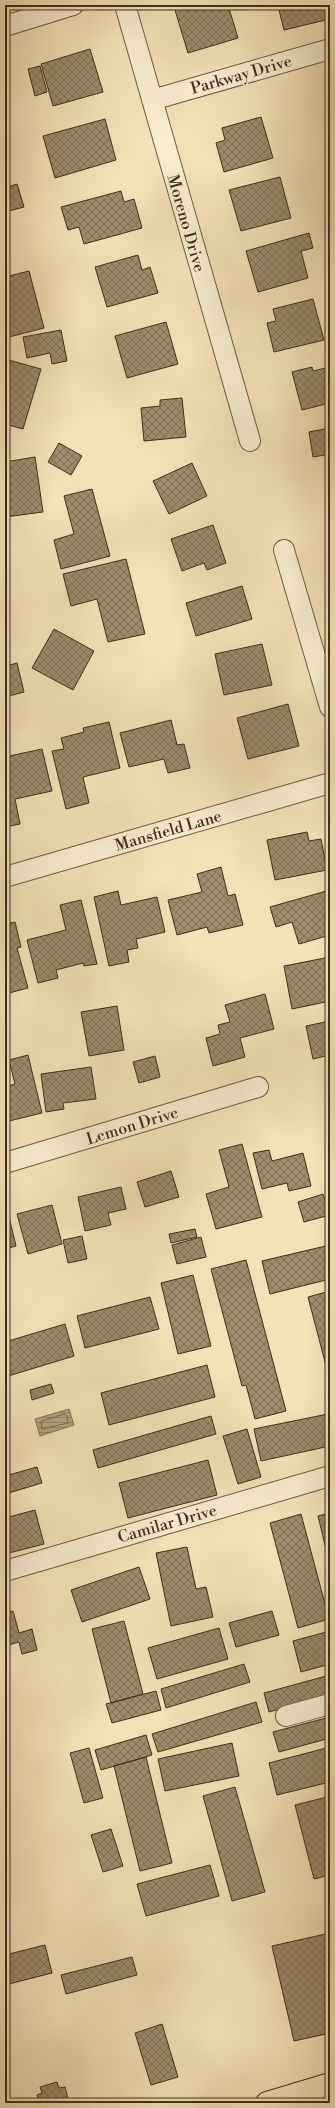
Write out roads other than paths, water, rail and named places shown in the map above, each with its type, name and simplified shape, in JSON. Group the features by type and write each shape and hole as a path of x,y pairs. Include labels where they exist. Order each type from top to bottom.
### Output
{"main road":[{"path":"267,2103 330,2084"}],"street":[{"path":"5,26 72,5"},
{"name":"Moreno Drive","path":"125,5 250,441"},
{"name":"Parkway Drive","path":"152,100 330,49"},
{"path":"284,550 330,707"},
{"name":"Mansfield Lane","path":"5,877 330,783"},
{"name":"Lemon Drive","path":"5,1163 258,1087"},
{"name":"Camilar Drive","path":"5,1571 330,1476"},
{"path":"286,1716 330,1704"}],"water":[{"path":"69,1409 74,1425 40,1436 35,1419"}]}
